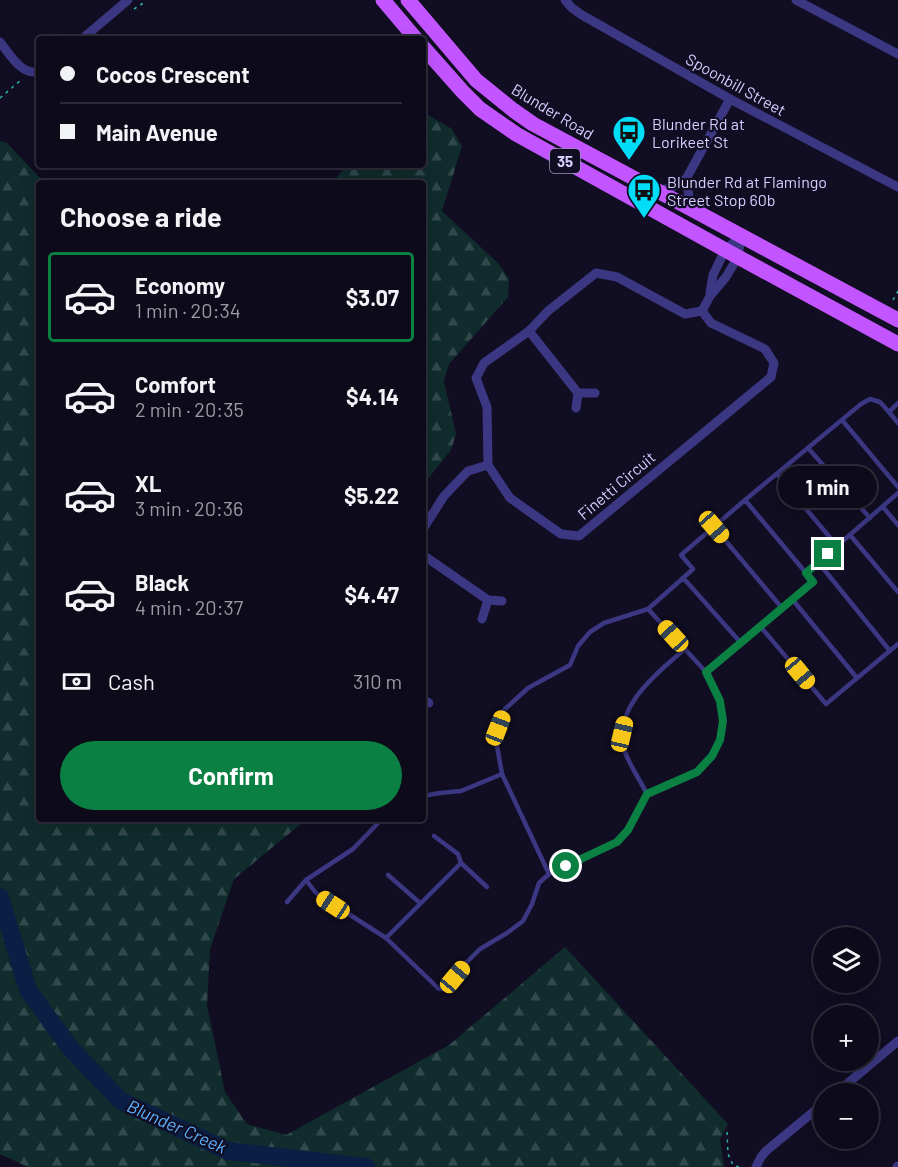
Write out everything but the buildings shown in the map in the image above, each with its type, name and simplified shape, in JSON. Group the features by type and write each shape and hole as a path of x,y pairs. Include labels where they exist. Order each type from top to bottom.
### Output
{"main road":[{"path":"383,0 413,36"},
{"name":"Blunder Road","path":"408,0 476,80 533,124 898,320"},
{"name":"35","path":"426,50 463,93 501,125 731,254 898,344"}],"street":[{"path":"86,36 128,0"},
{"name":"Spoonbill Street","path":"565,0 582,15 730,99 898,186"},
{"path":"796,0 898,54"},
{"path":"0,42 24,70 36,72"},
{"path":"659,191 686,179 730,99"},
{"path":"686,179 691,208"},
{"path":"710,296 713,274 731,254 741,236"},
{"path":"426,524 444,496 468,471 488,465 487,407 476,378 483,363 529,331 548,311 596,273 618,278 685,314 702,311 710,296 726,277 731,254 741,236"},
{"name":"Finetti Circuit","path":"488,465 510,498 561,534 579,536 771,377 774,363 765,350 711,323 702,311"},
{"path":"529,331 578,393 576,408"},
{"path":"578,393 595,393"},
{"path":"426,557 488,600 502,601"},
{"path":"482,619 488,600"},
{"path":"848,1083 898,1041"},
{"path":"756,1167 766,1151 813,1112"}],"lane":[{"path":"549,874 502,774 497,746 498,728 504,710 528,688 570,665 578,646 590,632 604,623 648,609 693,568 681,555 861,404 870,399 880,402 898,423"},
{"path":"889,411 898,404"},
{"path":"842,420 898,487"},
{"path":"808,448 870,518"},
{"path":"777,474 837,546"},
{"path":"806,573 898,494"},
{"path":"706,672 813,582 745,500"},
{"path":"883,507 898,525"},
{"path":"714,527 782,608"},
{"path":"850,535 898,592"},
{"path":"818,562 890,651"},
{"path":"682,579 741,643"},
{"path":"792,599 857,678"},
{"path":"306,880 316,893 386,938 439,988 445,989 465,964 480,950 523,921 539,883 549,874 617,842 628,830 647,794 697,772 712,756 720,740 723,721 720,701 706,672 648,609"},
{"path":"760,626 826,704 898,644"},
{"path":"647,794 625,751 622,734 627,714 638,693 651,678 685,649"},
{"path":"426,795 461,791 502,774"},
{"path":"287,902 306,880 353,849 379,822"},
{"path":"434,836 458,854 461,863 487,887"},
{"path":"386,938 461,863"},
{"path":"388,875 420,903"}],"path":[{"path":"129,13 144,0"},
{"path":"102,36 106,33"},
{"path":"0,98 21,79"},
{"path":"893,300 898,291"},
{"path":"727,1132 728,1154 733,1165 739,1167"}],"green space":[{"path":"426,114 452,129 462,146 442,211 499,264 509,279 508,297 449,364 444,381 456,434 451,450 426,481 426,180 334,180 344,168 426,168"},
{"path":"0,141 7,143 42,180 36,180 36,822 303,822 234,879 210,949 207,1005 225,1092 247,1124 286,1135 449,1045 565,947 728,1124 720,1139 724,1167 28,1167 0,1154"}],"waterway":[{"name":"Blunder Creek","path":"0,897 28,990 71,1049 121,1101 228,1151 366,1167"}],"place":[{"name":"Blunder Rd at Lorikeet St","path":"629,161"},
{"name":"Blunder Rd at Flamingo Street Stop 60b","path":"644,219"}],"route":[{"path":"566,866 617,842 628,830 647,794 697,772 712,756 720,740 723,721 720,701 706,672 813,582 806,573 828,554"}]}
